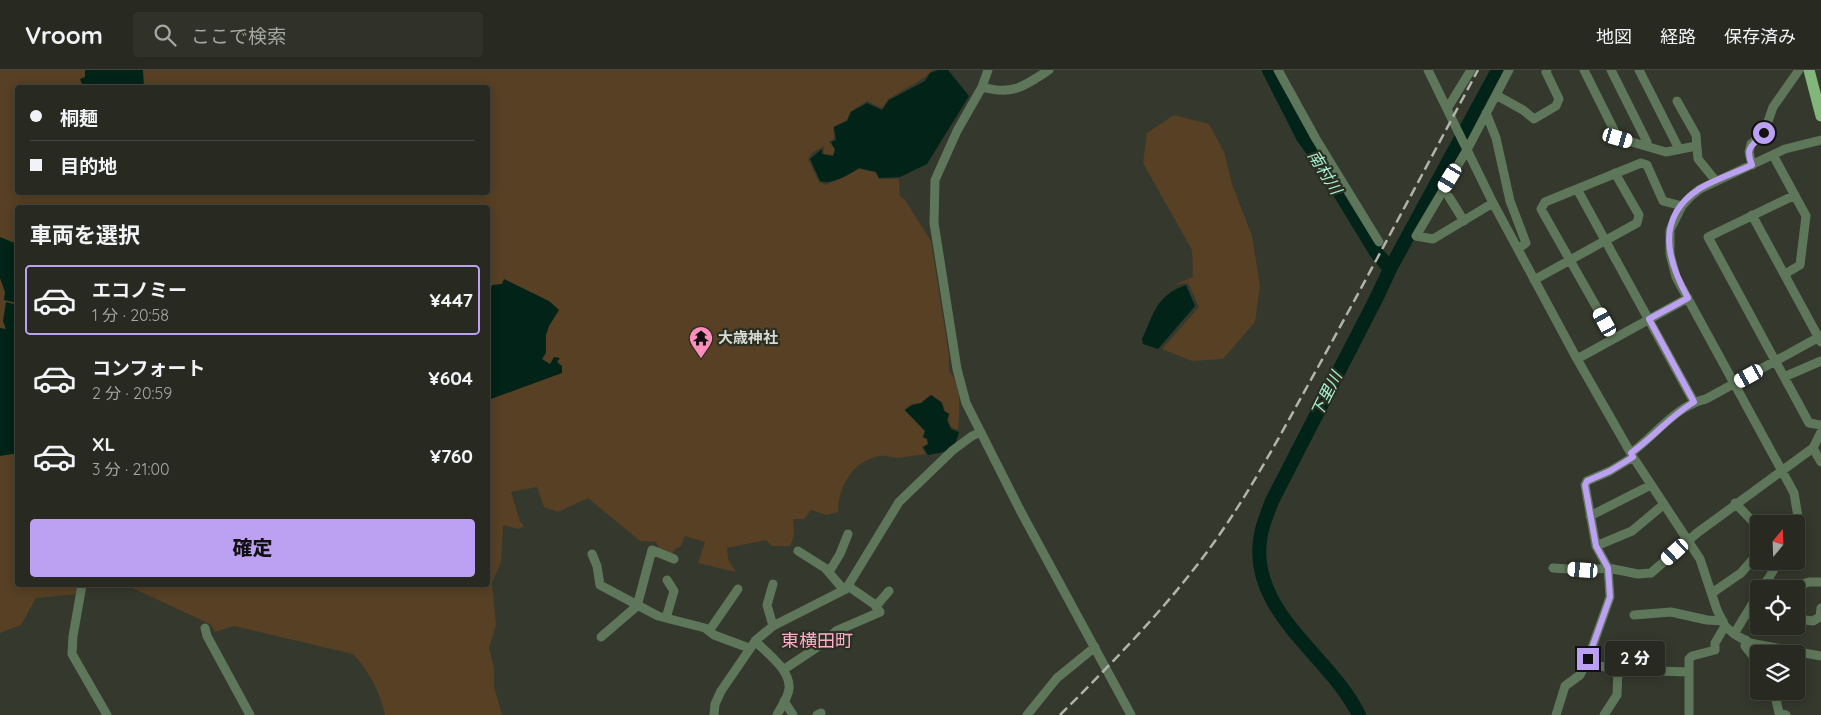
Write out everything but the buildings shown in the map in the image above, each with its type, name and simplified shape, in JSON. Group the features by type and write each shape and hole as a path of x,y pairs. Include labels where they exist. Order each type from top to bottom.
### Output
{"main road":[{"path":"1809,70 1821,116"}],"street":[{"path":"988,70 982,87 957,132 935,180 934,223 957,369 966,403 1020,510 1131,715"},
{"path":"982,87 995,91 1019,89 1049,70"},
{"path":"1278,70 1316,139 1379,242"},
{"path":"1428,70 1493,203 1577,359 1632,455 1700,559 1724,624 1734,634 1746,640 1821,656"},
{"path":"1447,109 1471,70"},
{"path":"1493,203 1433,239 1416,236 1509,70"},
{"path":"1496,95 1523,110 1534,119 1556,106 1559,99 1546,72 1547,70"},
{"path":"1584,70 1618,138 1666,152 1696,146"},
{"path":"1611,70 1646,142 1646,146"},
{"path":"1639,70 1679,149"},
{"path":"1752,165 1749,152 1751,144 1764,133 1773,107 1799,70"},
{"path":"1677,101 1696,135 1698,160 1716,181"},
{"path":"1486,113 1496,138 1510,201 1526,242 1518,249"},
{"path":"1796,515 1796,498 1784,470 1676,277 1670,254 1670,230 1682,206 1700,189 1785,149 1821,140"},
{"path":"1772,155 1806,216 1800,265 1785,274"},
{"path":"1614,338 1542,209 1545,202 1641,163 1647,165 1663,201 1682,206"},
{"path":"1534,280 1637,223 1639,215 1615,173"},
{"path":"1577,189 1694,402"},
{"path":"1795,195 1708,237 1809,423 1821,425"},
{"path":"1449,197 1464,221"},
{"path":"1556,715 1565,686 1580,675 1586,664 1610,597 1608,568 1596,546 1590,516 1585,485 1587,481 1610,471 1632,455 1680,410 1694,402 1706,399 1820,338 1752,215"},
{"path":"1577,359 1688,298"},
{"path":"1784,377 1821,361"},
{"path":"714,715 715,704 721,691 752,645 773,626 846,588 899,502 954,450 972,436 982,432"},
{"path":"1553,568 1583,570 1608,568 1638,574 1651,573 1736,503 1813,448 1821,432"},
{"path":"1813,448 1821,462"},
{"path":"1590,516 1652,485"},
{"path":"1736,503 1750,518"},
{"path":"1596,546 1632,530 1663,505"},
{"path":"829,572 840,554 848,534"},
{"path":"600,637 637,606 652,550 674,559"},
{"path":"783,670 849,624 877,615 880,612 876,606 846,588 829,572 798,551"},
{"path":"592,554 597,566 600,585 637,606 666,618 752,645 783,670 789,689 777,715"},
{"path":"1712,593 1741,573 1750,562"},
{"path":"1767,580 1773,570"},
{"path":"666,618 674,591 667,580"},
{"path":"1805,583 1821,582"},
{"path":"773,584 767,605 773,626"},
{"path":"82,587 73,636 72,654 107,715"},
{"path":"709,631 738,589"},
{"path":"876,606 889,591"},
{"path":"1734,634 1750,608"},
{"path":"1805,620 1813,621 1820,617 1821,608"},
{"path":"1634,615 1671,612 1687,614 1724,624"},
{"path":"1689,715 1690,660 1692,656 1715,650 1715,643 1724,624"},
{"path":"204,628 250,715"},
{"path":"1746,640 1745,646 1750,652"},
{"path":"1027,715 1057,678 1095,647"},
{"path":"1586,664 1618,668 1689,672"},
{"path":"1604,715 1617,695 1618,668"},
{"path":"1776,700 1779,713 1786,715"},
{"path":"784,701 793,715"}],"shaded area":[{"path":"0,70 933,70 924,78 888,99 882,108 867,101 850,112 847,120 833,127 834,139 829,142 835,149 833,155 824,154 824,146 812,153 808,159 819,182 826,185 859,169 875,172 879,179 899,179 900,196 905,200 931,241 949,355 949,371 958,391 958,430 952,428 948,420 950,414 945,411 942,402 931,395 921,403 912,404 904,410 925,431 923,437 927,439 928,444 922,447 926,455 899,458 880,456 862,463 844,484 838,512 826,515 811,510 804,519 793,519 794,535 790,546 772,546 766,540 727,548 728,559 736,572 698,563 705,542 685,536 681,546 675,549 672,555 660,550 656,542 640,541 588,498 558,512 544,507 537,487 511,492 520,521 524,526 519,529 503,525 501,562 492,583 496,625 489,648 494,668 494,687 502,715 385,715 373,682 353,654 234,626 215,632 210,624 130,587 490,587 490,205 15,205 15,587 78,587 78,594 36,598 21,625 0,633"},
{"path":"85,70 143,70 144,85 82,85 80,79 85,77"},
{"path":"938,70 948,70 969,96 927,164 900,177 879,178 876,172 859,168 830,182 820,181 810,159 822,149 822,154 833,156 835,150 831,142 836,140 834,127 847,121 851,112 867,103 882,110 889,100 925,81 930,73"},
{"path":"1174,115 1209,124 1224,152 1232,184 1252,236 1260,286 1255,322 1223,359 1192,361 1162,349 1199,307 1188,283 1173,285 1193,277 1192,250 1143,163 1147,133"},
{"path":"0,237 15,243 15,303 4,300 5,292 0,278"},
{"path":"504,279 549,301 559,310 549,326 546,335 546,353 542,359 550,364 554,357 560,358 557,362 562,366 562,373 490,399 490,291 492,285 502,284"},
{"path":"1186,285 1195,306 1158,349 1143,344 1142,339 1157,306 1168,294"},
{"path":"6,302 15,304 15,454 0,456 0,328 6,329 3,321"},
{"path":"931,395 942,403 944,411 949,414 947,420 951,429 959,432 955,444 949,450 928,455 923,447 928,444 927,439 923,437 925,431 905,410 912,405 921,403"}],"waterway":[{"name":"南村川","path":"1269,70 1303,137 1320,160 1376,252 1390,269"},
{"name":"下里川","path":"1359,715 1346,693 1278,609 1266,586 1260,561 1261,534 1272,501 1390,269 1498,70"}],"railway":[{"path":"1060,715 1180,587 1215,541 1243,499 1318,367 1478,70"}],"place":[{"name":"大歳神社","path":"701,359"}],"district":[{"name":"東横田町","path":"817,641"}],"route":[{"path":"1588,659 1606,613 1610,597 1608,568 1593,538 1585,485 1587,481 1610,471 1633,457 1631,453 1651,439 1680,410 1694,402 1649,319 1688,298 1672,266 1669,242 1670,230 1682,206 1690,196 1700,189 1752,165 1749,159 1751,144 1764,133"}]}
